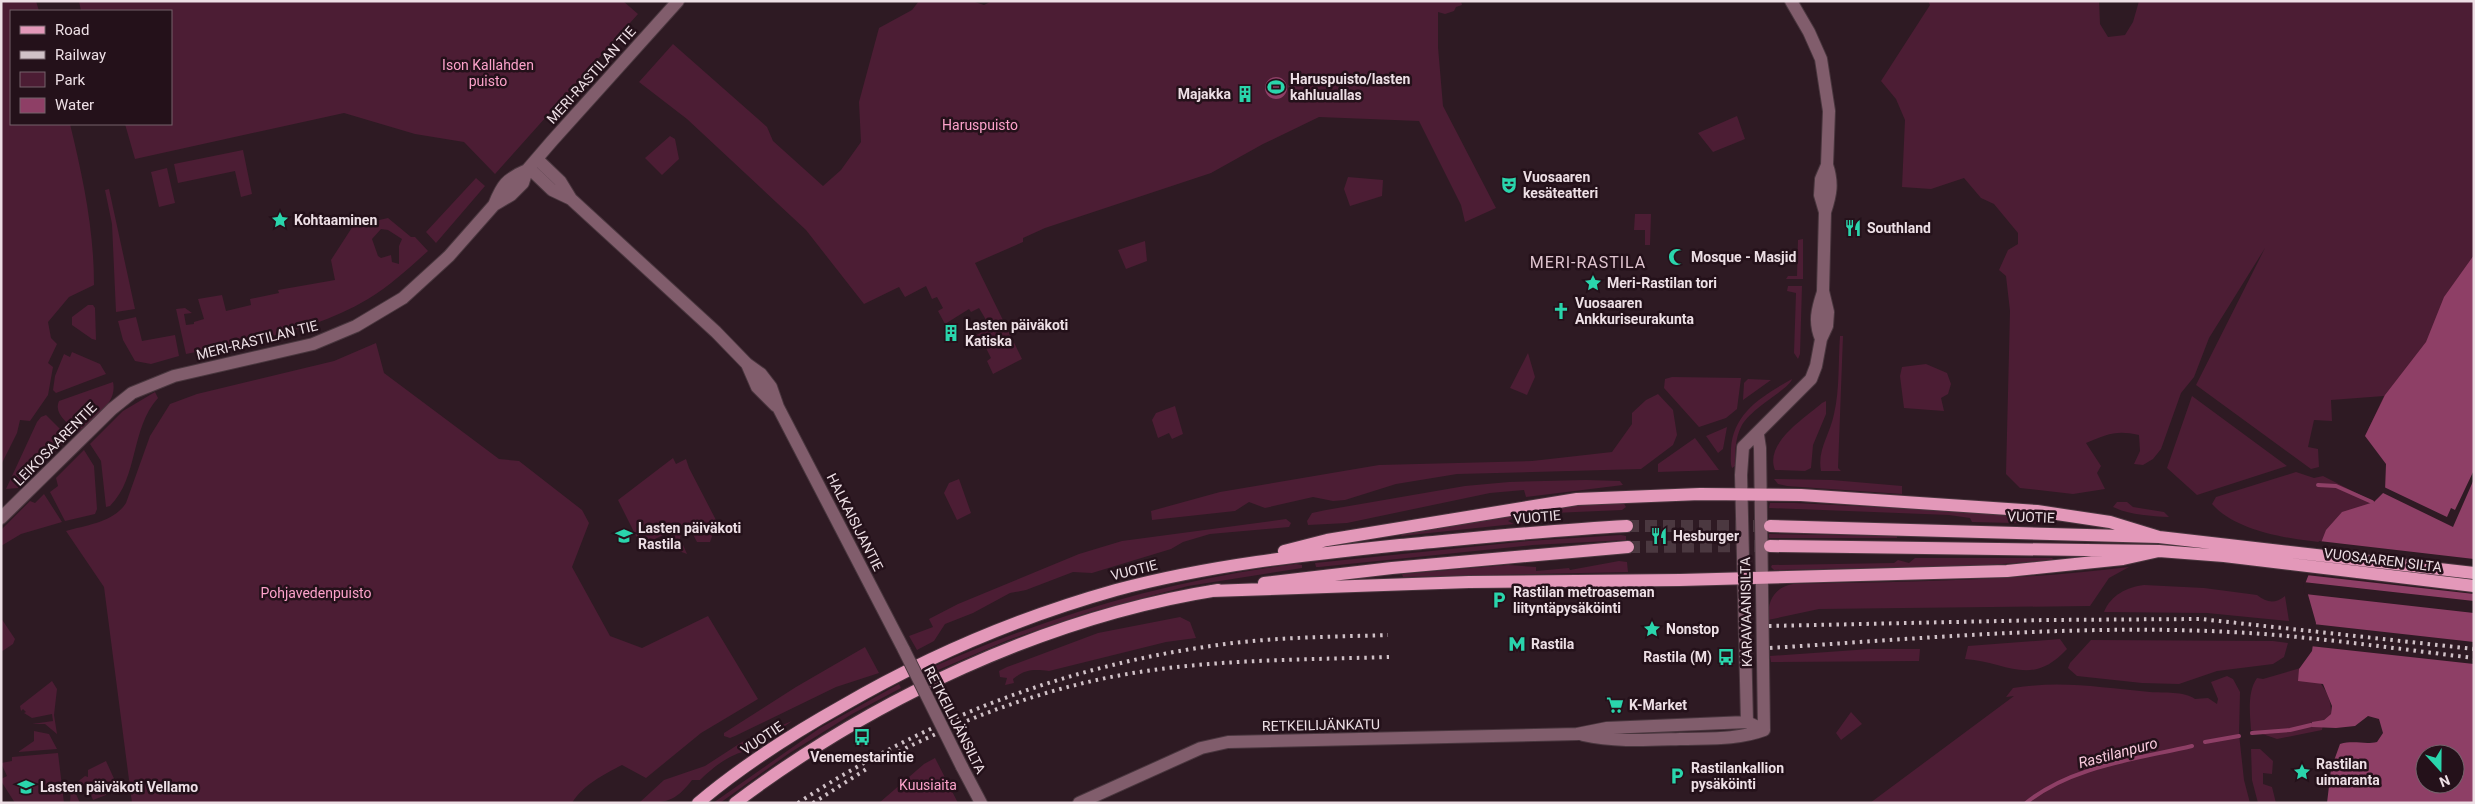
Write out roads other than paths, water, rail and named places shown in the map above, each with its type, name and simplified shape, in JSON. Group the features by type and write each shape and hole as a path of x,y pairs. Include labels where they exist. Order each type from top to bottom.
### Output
{"main road":[{"path":"1221,566 1327,540 1577,499 1632,495 1742,493 1949,504 2037,511 2110,522 2158,537"},
{"name":"VUOTIE","path":"698,803 766,752 886,681 954,648 1074,602 1167,577 1221,566 1386,546 1559,530 1627,526"},
{"name":"VUOTIE","path":"1770,526 2158,537 2289,558"},
{"path":"1770,546 2159,551 2289,558"},
{"path":"735,803 820,743 931,682 1010,649 1098,618 1211,591 1319,576 1628,547"},
{"path":"1211,591 1469,582 1744,579 2007,571 2123,559 2159,551"},
{"name":"VUOSAAREN SILTA","path":"2289,558 2474,572"},
{"name":"VUOSAAREN SILTA","path":"2289,558 2474,586"}],"street":[{"name":"MERI-RASTILAN TIE","path":"132,393 174,376 313,344 373,317 417,286 448,256 494,206 511,195 523,183 531,166 678,1"},
{"path":"1742,493 1743,447 1758,435 1764,424 1811,379 1816,366 1821,339 1816,327 1816,313 1823,291 1825,212 1820,186 1827,165 1829,111 1826,77 1816,46 1791,1"},
{"name":"MERI-RASTILAN TIE","path":"494,206 502,186 513,176 531,166"},
{"name":"HALKAISIJANTIE","path":"531,166 560,181 571,199 716,332 747,364 753,380 762,394 778,407 904,650"},
{"name":"LEIKOSAARENTIE","path":"1,518 112,409 132,393"},
{"path":"1758,435 1760,448 1759,494"},
{"name":"KARAVAANISILTA","path":"1742,493 1747,722"},
{"name":"KARAVAANISILTA","path":"1759,494 1764,730"},
{"name":"RETKEILIJÄNSILTA","path":"904,650 980,803"},
{"name":"RETKEILIJÄNKATU","path":"1079,803 1201,748 1228,742 1577,734 1606,728 1747,722 1764,730"},
{"name":"RETKEILIJÄNKATU","path":"1577,734 1607,740 1720,738 1747,736 1764,730"}],"water":[{"name":"Haruspuisto/lasten kahluuallas","path":"1276,77 1286,84 1287,88 1280,98 1276,99 1266,92 1265,88 1272,78"},
{"path":"2474,255 2474,803 2327,803 2331,769 2340,744 2377,742 2383,733 2379,719 2368,716 2355,726 2336,728 2312,727 2312,722 2324,720 2331,714 2332,706 2323,684 2298,681 2299,669 2312,651 2316,623 2305,584 2326,530 2342,512 2374,502 2385,491 2386,464 2365,436 2385,395 2426,342 2444,297"}],"waterway":[{"path":"2318,485 2336,486 2372,502"},
{"name":"Rastilanpuro","path":"2252,733 2290,730 2311,725"},
{"name":"Rastilanpuro","path":"2205,742 2239,736"},
{"name":"Rastilanpuro","path":"2026,803 2044,790 2084,772 2127,760 2192,746"}],"tunnel":[{"path":"1627,526 1770,526"},
{"path":"1628,547 1770,546"}],"railway":[{"path":"1769,626 2046,620 2201,619 2474,649"},
{"path":"1770,648 2009,633 2189,630 2305,638 2474,658"},
{"path":"798,803 846,773 895,746 945,722 996,701 1049,683 1156,655 1211,646 1300,638 1388,635"},
{"path":"892,755 946,730 1001,708 1058,690 1116,676 1150,670 1218,663 1389,657"},
{"path":"813,803 868,768"}],"place":[{"name":"Haruspuisto/lasten kahluuallas","path":"1276,87"},
{"name":"Majakka","path":"1245,94"},
{"name":"Vuosaaren kesäteatteri","path":"1509,185"},
{"name":"Kohtaaminen","path":"280,220"},
{"name":"Southland","path":"1853,228"},
{"name":"Mosque - Masjid","path":"1677,257"},
{"name":"Meri-Rastilan tori","path":"1593,283"},
{"name":"Vuosaaren Ankkuriseurakunta","path":"1561,311"},
{"name":"Lasten päiväkoti Katiska","path":"951,333"},
{"name":"Lasten päiväkoti Rastila","path":"624,536"},
{"name":"Hesburger","path":"1659,536"},
{"name":"Rastilan metroaseman liityntäpysäköinti","path":"1499,600"},
{"name":"Nonstop","path":"1652,629"},
{"name":"Rastila","path":"1517,644"},
{"name":"Rastila (M)","path":"1726,657"},
{"name":"K-Market","path":"1615,705"},
{"name":"Venemestarintie","path":"862,737"},
{"name":"Rastilan uimaranta","path":"2302,772"},
{"name":"Rastilankallion pysäköinti","path":"1677,776"},
{"name":"Lasten päiväkoti Vellamo","path":"26,787"}],"district":[{"name":"MERI-RASTILA","path":"1588,262"}],"park label":[{"name":"Ison Kallahden puisto","path":"488,74"},
{"name":"Haruspuisto","path":"980,125"},
{"name":"Pohjavedenpuisto","path":"316,593"},
{"name":"Kuusiaita","path":"928,785"}]}
